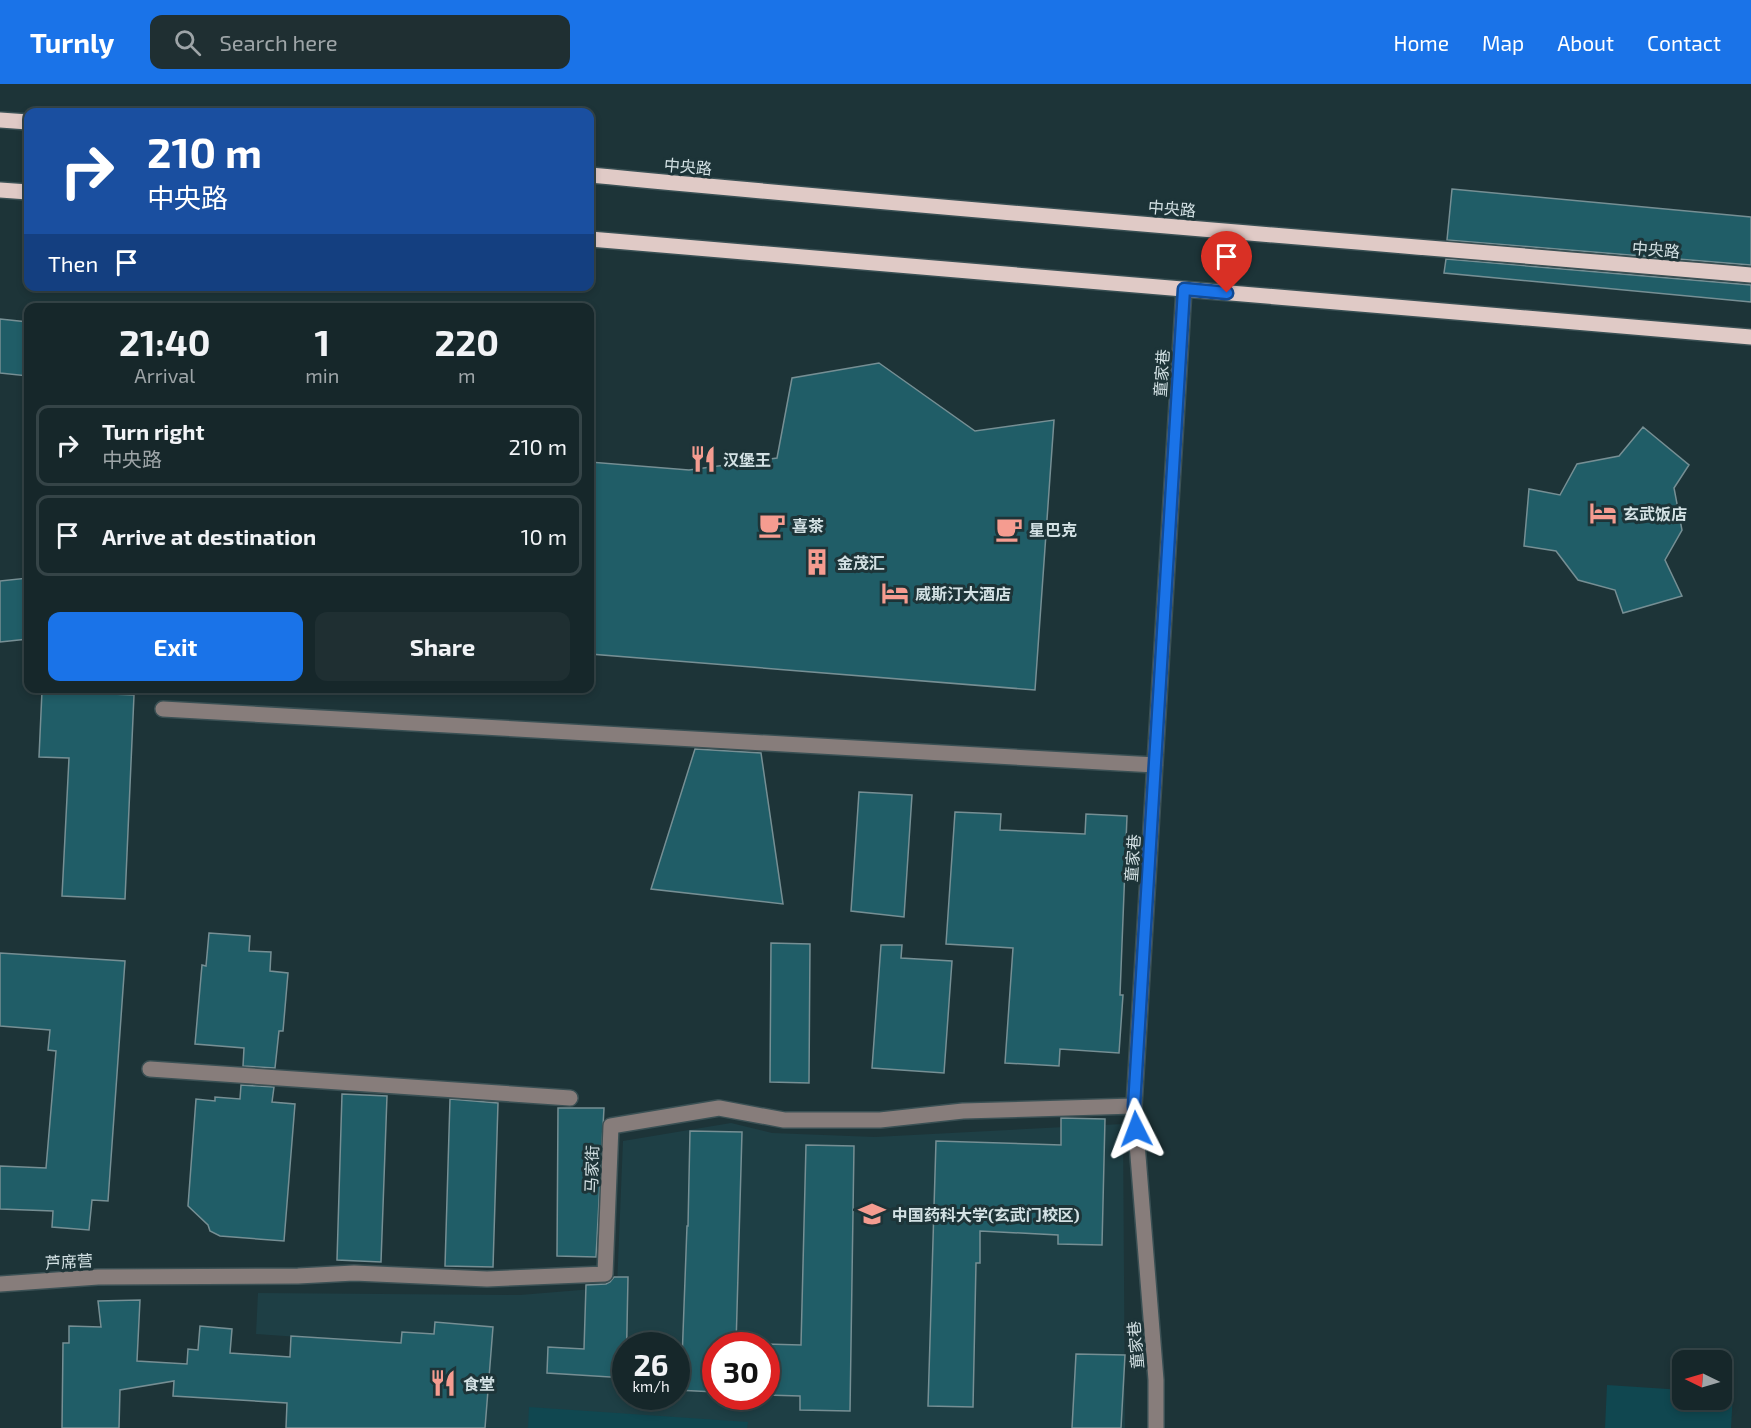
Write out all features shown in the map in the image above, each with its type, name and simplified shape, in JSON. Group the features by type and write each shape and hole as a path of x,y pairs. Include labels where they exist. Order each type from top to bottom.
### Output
{"main road":[{"path":"0,120 24,122"},
{"name":"中央路","path":"594,175 888,203 1751,276"},
{"path":"0,189 24,192"},
{"path":"594,239 1751,337"}],"street":[{"name":"童家巷","path":"1156,1428 1156,1380 1134,1106 1184,289"},
{"path":"163,709 1155,765"},
{"path":"150,1069 570,1098"},
{"name":"马家街","path":"140,1277 298,1276 354,1273 487,1279 605,1274 611,1126 719,1108 784,1120 880,1120 963,1111 1134,1106"},
{"name":"芦席营","path":"0,1284 98,1277 140,1277"}],"shaded area":[{"name":"中国药科大学(玄武门校区)","path":"731,1123 772,1133 875,1137 1123,1124 1125,1428 292,1428 299,1337 256,1334 258,1293 520,1295 617,1287 623,1141"},
{"path":"1607,1385 1672,1389 1672,1410 1732,1410 1733,1393 1731,1428 1605,1428"},
{"path":"529,1407 748,1422 747,1428 528,1428"}],"building":[{"path":"1452,189 1751,217 1751,265 1447,240"},
{"path":"1446,259 1751,285 1751,302 1444,273"},
{"path":"0,319 24,322 24,376 0,373"},
{"name":"金茂汇","path":"879,363 975,431 1054,420 1035,690 594,654 594,462 689,470 777,458 792,378"},
{"name":"玄武饭店","path":"1643,427 1689,465 1674,488 1682,530 1665,560 1682,596 1623,613 1615,590 1578,580 1556,551 1524,546 1529,489 1560,495 1577,464 1619,456"},
{"path":"24,578 24,639 0,642 0,581"},
{"path":"42,693 134,695 125,899 62,896 69,758 39,757"},
{"path":"695,749 761,753 783,904 651,889"},
{"path":"859,792 912,795 904,917 851,911"},
{"path":"955,812 1001,814 1000,830 1085,834 1086,814 1127,816 1120,995 1123,995 1119,1053 1060,1049 1059,1066 1005,1063 1013,948 946,944"},
{"path":"209,933 250,936 249,951 271,952 270,971 288,973 283,1031 279,1031 275,1068 243,1066 244,1048 195,1044 202,965 206,966"},
{"path":"771,943 810,944 809,1083 770,1082"},
{"path":"881,945 902,945 901,958 952,961 944,1073 872,1068"},
{"path":"0,953 125,961 108,1201 92,1200 89,1230 52,1227 53,1211 0,1209 0,1166 46,1168 56,1051 48,1050 50,1030 0,1026"},
{"path":"241,1085 274,1087 272,1102 295,1104 284,1241 220,1236 210,1231 208,1225 188,1206 196,1099 215,1101 215,1097 240,1099"},
{"path":"342,1094 387,1096 381,1262 337,1260"},
{"path":"450,1099 498,1103 493,1267 445,1266"},
{"path":"558,1108 604,1108 596,1257 557,1256"},
{"path":"1061,1118 1105,1119 1102,1245 1058,1244 1058,1235 980,1231 980,1263 976,1263 973,1407 928,1406 936,1141 1061,1145"},
{"path":"690,1131 742,1132 736,1332 702,1332 702,1391 690,1391 690,1332 683,1332"},
{"path":"806,1145 854,1146 850,1411 800,1410 800,1396 780,1395 780,1344 801,1345"},
{"path":"614,1277 628,1277 627,1332 612,1332 612,1377 547,1373 548,1347 584,1349 586,1285 610,1282"},
{"path":"140,1300 137,1361 187,1364 188,1349 198,1350 200,1326 232,1329 230,1353 290,1357 291,1336 401,1343 402,1332 434,1334 435,1322 493,1327 485,1428 286,1428 287,1403 173,1396 174,1381 120,1390 119,1428 62,1428 63,1343 69,1343 69,1326 101,1327 98,1301"},
{"path":"1076,1354 1125,1355 1121,1428 1072,1428"}],"place":[{"name":"汉堡王","path":"703,459"},
{"name":"玄武饭店","path":"1603,513"},
{"name":"喜茶","path":"772,525"},
{"name":"星巴克","path":"1009,529"},
{"name":"金茂汇","path":"817,562"},
{"name":"威斯汀大酒店","path":"895,593"},
{"name":"中国药科大学(玄武门校区)","path":"872,1214"},
{"name":"食堂","path":"443,1383"}],"route":[{"path":"1136,1129 1134,1106 1184,289 1227,293"}]}
